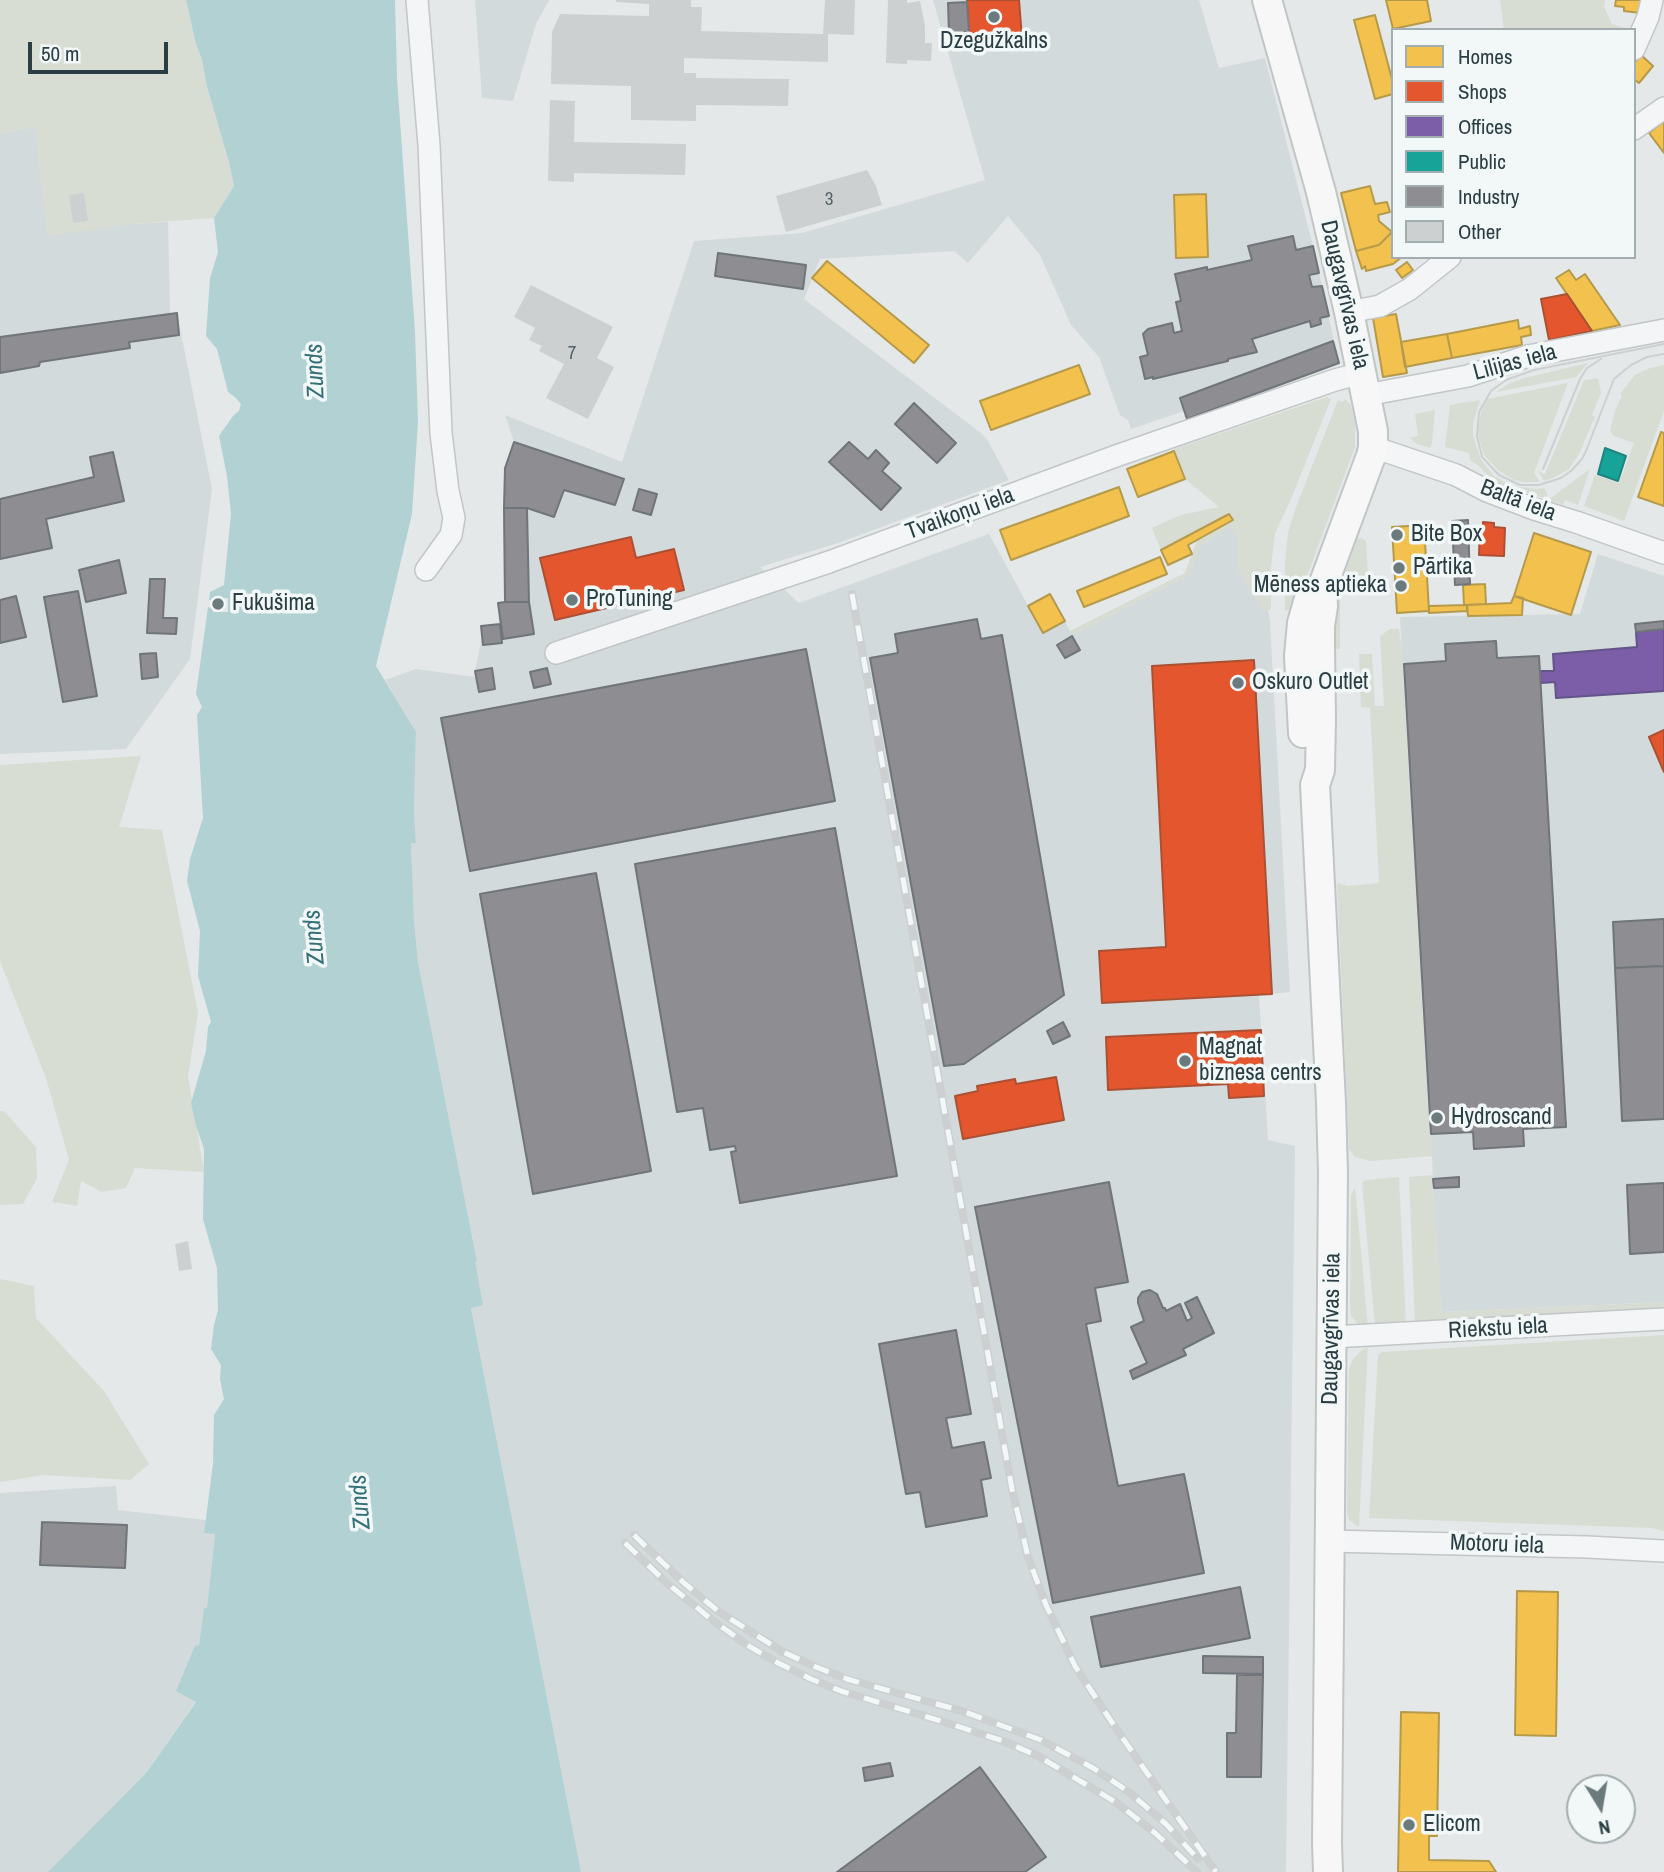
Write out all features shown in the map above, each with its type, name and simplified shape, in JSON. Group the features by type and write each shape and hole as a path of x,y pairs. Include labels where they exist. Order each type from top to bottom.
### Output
{"main road":[{"name":"Daugavgrīvas iela","path":"1267,0 1321,192 1372,421 1373,447 1322,588 1308,602 1302,623 1299,656 1306,771 1315,785 1333,1172 1328,1872"}],"street":[{"path":"417,0 429,145 440,433 454,518 451,535 426,570"},
{"path":"1636,44 1652,0"},
{"path":"1636,128 1664,108"},
{"path":"1349,312 1380,306 1410,289 1448,259"},
{"name":"Lilijas iela","path":"1364,384 1468,376 1528,356 1664,330"},
{"name":"Tvaikoņu iela","path":"556,653 829,562 1116,456 1335,380 1364,384"},
{"name":"Baltā iela","path":"1373,447 1456,475 1487,491 1534,509 1664,553"},
{"name":"Riekstu iela","path":"1332,1337 1664,1319"},
{"name":"Motoru iela","path":"1329,1541 1664,1551"}],"shaded area":[{"path":"0,0 186,0 234,186 214,218 133,224 47,236 35,127 0,133"},
{"path":"475,0 549,0 536,24 513,101 482,98"},
{"path":"933,0 1199,0 1219,68 1265,58 1313,246 1339,363 1188,419 1184,411 1131,429 1128,420 1120,415 1099,357 1071,325 1040,255 1008,216 968,263 954,251 820,259 804,299 981,433 1009,480 838,543 760,567 799,603 989,534 1043,633 1065,621 1070,631 1185,573 1197,541 1233,520 1242,534 1244,572 1268,610 1270,622 1290,992 1259,995 1268,1140 1295,1146 1286,1872 581,1872 471,1307 483,1305 474,1261 477,1260 418,962 411,843 416,843 416,732 385,680 416,669 476,677 481,626 499,624 498,603 505,601 505,468 514,442 505,415 622,462 694,241 802,233 985,180"},
{"path":"1500,0 1605,0 1604,7 1612,24 1625,28 1504,28"},
{"path":"35,127 133,224 168,222 170,313 177,313 212,489 190,659 126,749 0,754 0,133"},
{"path":"1588,363 1576,377 1496,392 1524,378"},
{"path":"1664,365 1664,411 1624,521 1584,506 1595,475 1619,483 1634,443 1614,436 1610,430 1622,396 1620,394 1635,375"},
{"path":"1598,378 1601,393 1592,415 1595,417 1579,454 1569,469 1544,481 1538,471 1545,474 1584,380"},
{"path":"1568,383 1534,473 1540,482 1514,480 1498,470 1484,455 1479,439 1481,412 1487,399"},
{"path":"1327,397 1331,399 1275,533 1271,567 1271,609 1263,612 1238,570 1238,539 1230,527 1201,546 1189,576 1073,635 1070,631 1185,573 1197,541 1233,520 1229,514 1161,550 1152,528 1181,515 1219,507 1185,479 1174,449"},
{"path":"1345,399 1351,405 1355,422 1355,447 1303,587 1292,609 1285,611 1288,532 1338,400 1342,402"},
{"path":"1480,400 1473,423 1473,435 1481,460 1493,475 1511,486 1544,488 1548,495 1543,498 1492,480 1470,460 1469,453 1445,447 1450,405"},
{"path":"1435,410 1430,448 1417,444 1410,438 1418,436 1415,414"},
{"path":"1590,469 1578,505 1565,500 1563,505 1548,500"},
{"path":"1357,539 1366,541 1369,591 1340,593 1340,649 1325,650 1326,620"},
{"path":"1598,554 1664,576 1664,1302 1441,1312 1400,617 1580,614"},
{"path":"1390,629 1399,629 1404,664 1432,1156 1371,1161 1355,1157 1349,1149 1337,883 1348,886 1379,883 1370,708 1361,707 1359,654 1372,654 1375,706 1384,706 1380,636"},
{"path":"141,756 119,827 162,830 198,1013 188,1076 204,1172 135,1168 126,1188 102,1192 81,1181 77,1206 52,1202 69,1160 46,1078 0,961 0,765"},
{"path":"0,1111 4,1111 36,1147 37,1178 23,1204 0,1205"},
{"path":"1433,1175 1442,1312 1664,1302 1664,1309 1415,1324 1409,1177"},
{"path":"1399,1177 1406,1325 1375,1327 1362,1183 1366,1180"},
{"path":"1355,1187 1368,1327 1358,1324 1351,1316 1350,1310 1351,1195"},
{"path":"0,1279 34,1286 36,1318 104,1391 149,1464 130,1480 44,1475 0,1482"},
{"path":"1664,1335 1664,1531 1652,1528 1369,1518 1378,1355 1382,1352"},
{"path":"1368,1347 1359,1527 1349,1520 1347,1513 1349,1368 1353,1359"},
{"path":"116,1486 118,1510 206,1520 204,1533 215,1533 207,1609 204,1609 199,1646 196,1701 147,1772 48,1872 0,1872 0,1493"}],"water":[{"name":"Zunds","path":"186,0 395,0 397,78 415,332 418,422 412,514 376,666 416,732 416,843 411,843 418,962 477,1261 483,1305 471,1308 581,1872 48,1872 147,1772 196,1702 176,1691 195,1646 199,1645 204,1608 207,1608 215,1534 204,1533 213,1464 214,1415 224,1399 220,1379 221,1365 211,1349 218,1310 217,1268 203,1219 204,1149 191,1103 211,1022 198,976 200,931 187,881 190,859 203,818 197,715 202,707 196,694 208,607 213,608 213,612 228,612 228,598 209,600 210,592 224,585 231,514 219,436 239,411 241,404 228,392 217,349 206,336 210,278 218,252 214,218 234,186"}],"building: Homes":[{"path":"1386,0 1427,0 1431,21 1393,28"},
{"path":"1616,0 1642,0 1640,13 1624,11 1624,7 1615,6"},
{"path":"1375,15 1391,75 1391,95 1375,99 1354,20"},
{"path":"1641,55 1653,66 1639,83 1636,81 1636,61"},
{"path":"1664,121 1664,153 1649,133"},
{"path":"1370,186 1375,204 1387,202 1390,212 1378,215 1379,221 1391,233 1379,245 1356,251 1341,193"},
{"path":"1206,194 1208,257 1176,258 1174,195"},
{"path":"1391,233 1391,259 1399,259 1393,264 1366,271 1365,266 1362,269 1356,251 1379,245"},
{"path":"827,261 929,345 914,363 812,278"},
{"path":"1407,262 1413,270 1402,278 1396,270"},
{"path":"1569,270 1576,280 1585,274 1620,325 1592,331 1556,278"},
{"path":"1396,314 1407,373 1383,377 1373,318"},
{"path":"1518,320 1519,329 1530,326 1531,335 1521,337 1522,345 1452,358 1447,334"},
{"path":"1447,334 1452,358 1405,367 1401,342"},
{"path":"1079,365 1090,394 991,430 980,401"},
{"path":"1661,432 1664,433 1664,506 1638,497"},
{"path":"1174,451 1185,479 1138,497 1127,469"},
{"path":"1119,487 1129,516 1011,560 1000,530"},
{"path":"1229,514 1233,520 1188,545 1192,554 1168,565 1161,550"},
{"path":"1424,525 1429,611 1397,613 1392,527"},
{"path":"1534,533 1591,552 1571,615 1514,596"},
{"path":"1160,557 1167,574 1084,607 1077,591"},
{"path":"1485,584 1486,604 1464,605 1463,585"},
{"path":"1050,594 1065,621 1043,633 1028,606"},
{"path":"1514,596 1523,598 1522,615 1468,616 1467,605 1511,603"},
{"path":"1467,605 1467,611 1429,613 1429,606"},
{"path":"1517,1591 1558,1592 1556,1736 1515,1735"},
{"path":"1401,1712 1439,1713 1437,1836 1429,1836 1429,1860 1489,1861 1496,1872 1398,1872"}],"building: Shops":[{"name":"Dzegužkalns","path":"967,0 1019,0 1022,38 969,40"},
{"path":"1567,294 1592,331 1549,340 1541,299"},
{"path":"1483,522 1505,528 1504,556 1479,555 1480,527 1483,527"},
{"path":"631,537 636,558 674,549 684,590 555,620 540,558"},
{"path":"1254,660 1272,994 1102,1003 1099,951 1166,947 1152,666"},
{"path":"1664,730 1664,772 1649,737"},
{"name":"Magnat biznesa centrs","path":"1261,1030 1264,1096 1229,1098 1228,1084 1108,1090 1106,1037"},
{"path":"1056,1077 1064,1120 963,1139 955,1096 978,1091 977,1086 1015,1079 1016,1084"}],"building: Offices":[{"path":"1664,629 1664,691 1556,698 1555,682 1541,683 1540,671 1554,671 1553,654 1637,647 1636,632"}],"building: Public":[{"path":"1605,448 1626,456 1618,481 1598,474"}],"building: Industry":[{"path":"967,2 969,32 949,33 948,3"},
{"path":"1293,236 1296,250 1313,246 1319,273 1309,275 1312,287 1322,286 1329,316 1320,318 1321,324 1311,327 1310,321 1252,339 1257,352 1145,379 1140,357 1148,355 1143,334 1148,329 1172,323 1174,333 1182,331 1176,302 1181,301 1175,274 1252,260 1248,246"},
{"path":"718,253 806,265 803,289 715,276"},
{"path":"177,313 179,335 129,342 130,348 40,362 39,366 0,373 0,337"},
{"path":"1333,341 1339,363 1187,419 1180,398"},
{"path":"914,403 956,443 937,463 895,424"},
{"path":"514,442 624,479 615,505 564,490 554,517 527,508 504,508 505,468"},
{"path":"849,442 868,459 876,450 889,463 882,471 901,488 881,510 829,462"},
{"path":"113,452 124,501 46,519 52,548 0,559 0,499 94,477 90,457"},
{"path":"639,489 657,494 651,515 633,510"},
{"path":"504,508 527,508 529,602 505,602"},
{"path":"1468,520 1470,584 1455,585 1452,521"},
{"path":"119,560 126,593 86,602 79,570"},
{"path":"150,579 165,579 163,618 177,618 176,634 147,633"},
{"path":"78,591 97,696 63,702 44,597"},
{"path":"16,596 26,637 0,643 0,600"},
{"path":"529,602 534,634 503,639 498,603"},
{"path":"977,619 981,639 1002,635 1064,995 964,1064 944,1066 870,658 898,653 895,634"},
{"path":"1664,621 1664,629 1636,632 1635,624"},
{"path":"500,624 502,643 483,645 481,626"},
{"path":"1072,636 1080,650 1065,658 1057,645"},
{"path":"1496,641 1497,658 1539,656 1566,1127 1523,1129 1524,1146 1474,1149 1473,1132 1431,1134 1404,664 1446,661 1445,644"},
{"path":"806,649 835,801 470,871 441,718"},
{"path":"156,653 158,677 142,679 140,654"},
{"path":"492,668 495,689 479,692 475,671"},
{"path":"547,668 551,684 534,688 530,672"},
{"path":"835,828 897,1176 740,1203 731,1152 736,1151 735,1146 710,1150 703,1108 677,1112 635,864"},
{"path":"596,873 651,1171 533,1194 480,894"},
{"path":"1664,919 1664,966 1615,968 1613,922"},
{"path":"1664,966 1664,1119 1622,1121 1615,968"},
{"path":"1063,1022 1070,1036 1053,1044 1047,1031"},
{"path":"1459,1177 1459,1187 1434,1188 1433,1179"},
{"path":"1109,1182 1128,1282 1095,1288 1101,1321 1086,1324 1118,1486 1184,1474 1204,1573 1053,1603 975,1207"},
{"path":"1664,1183 1664,1252 1630,1254 1627,1185"},
{"path":"1150,1290 1157,1294 1166,1311 1180,1304 1187,1321 1192,1318 1185,1303 1197,1297 1214,1333 1183,1349 1186,1355 1133,1379 1130,1371 1147,1363 1131,1327 1144,1321 1138,1298 1142,1292"},
{"path":"956,1330 971,1414 946,1418 952,1448 984,1442 991,1478 981,1480 987,1516 926,1527 920,1492 906,1494 879,1344"},
{"path":"42,1522 127,1525 125,1568 40,1565"},
{"path":"1240,1587 1250,1638 1101,1667 1091,1617"},
{"path":"1203,1656 1263,1657 1263,1674 1203,1673"},
{"path":"1237,1675 1263,1675 1261,1777 1227,1777 1227,1733 1236,1733"},
{"path":"890,1763 893,1776 865,1781 863,1768"},
{"path":"980,1767 1046,1857 1025,1872 837,1872"}],"building: Other":[{"path":"616,0 691,0 691,7 702,7 701,31 823,34 825,0 855,0 854,35 828,34 828,62 684,58 684,73 696,73 696,78 789,79 788,106 696,105 696,121 631,120 631,86 551,84 552,32 560,14 649,16 649,4"},
{"path":"888,0 907,0 907,3 920,1 925,43 932,43 931,61 886,63"},
{"path":"550,100 575,101 574,142 686,144 685,175 574,173 574,182 548,181"},
{"path":"867,170 882,205 786,232 776,196"},
{"path":"84,193 88,221 73,223 69,195"},
{"path":"531,285 613,327 597,358 614,367 588,419 546,398 564,364 539,351 542,346 529,340 535,328 514,317"},
{"path":"188,1241 192,1269 179,1271 175,1244"}],"tram line":[{"path":"1664,344 1534,370 1506,380 1491,391 1479,412 1477,436 1482,457 1499,475 1520,485 1539,485 1561,478 1582,459 1614,379 1631,365 1647,357 1664,354"},
{"path":"1543,469 1580,379 1587,368 1601,359"}],"railway":[{"path":"852,594 1012,1489 1028,1557 1046,1605 1075,1666 1216,1872"},
{"path":"634,1535 718,1611 783,1652 847,1679 962,1711 1041,1740 1093,1768 1129,1792 1166,1824 1198,1859"},
{"path":"625,1543 668,1584 711,1619 778,1663 841,1691 1003,1741 1038,1756 1117,1803 1155,1833 1197,1872"}],"place":[{"name":"Dzegužkalns","path":"994,17"},
{"name":"Bite Box","path":"1397,535"},
{"name":"Pārtika","path":"1399,568"},
{"name":"Mēness aptieka","path":"1401,586"},
{"name":"ProTuning","path":"572,600"},
{"name":"Fukušima","path":"218,604"},
{"name":"Oskuro Outlet","path":"1238,683"},
{"name":"Magnat biznesa centrs","path":"1185,1061"},
{"name":"Hydroscand","path":"1437,1118"},
{"name":"Elicom","path":"1409,1825"}]}
